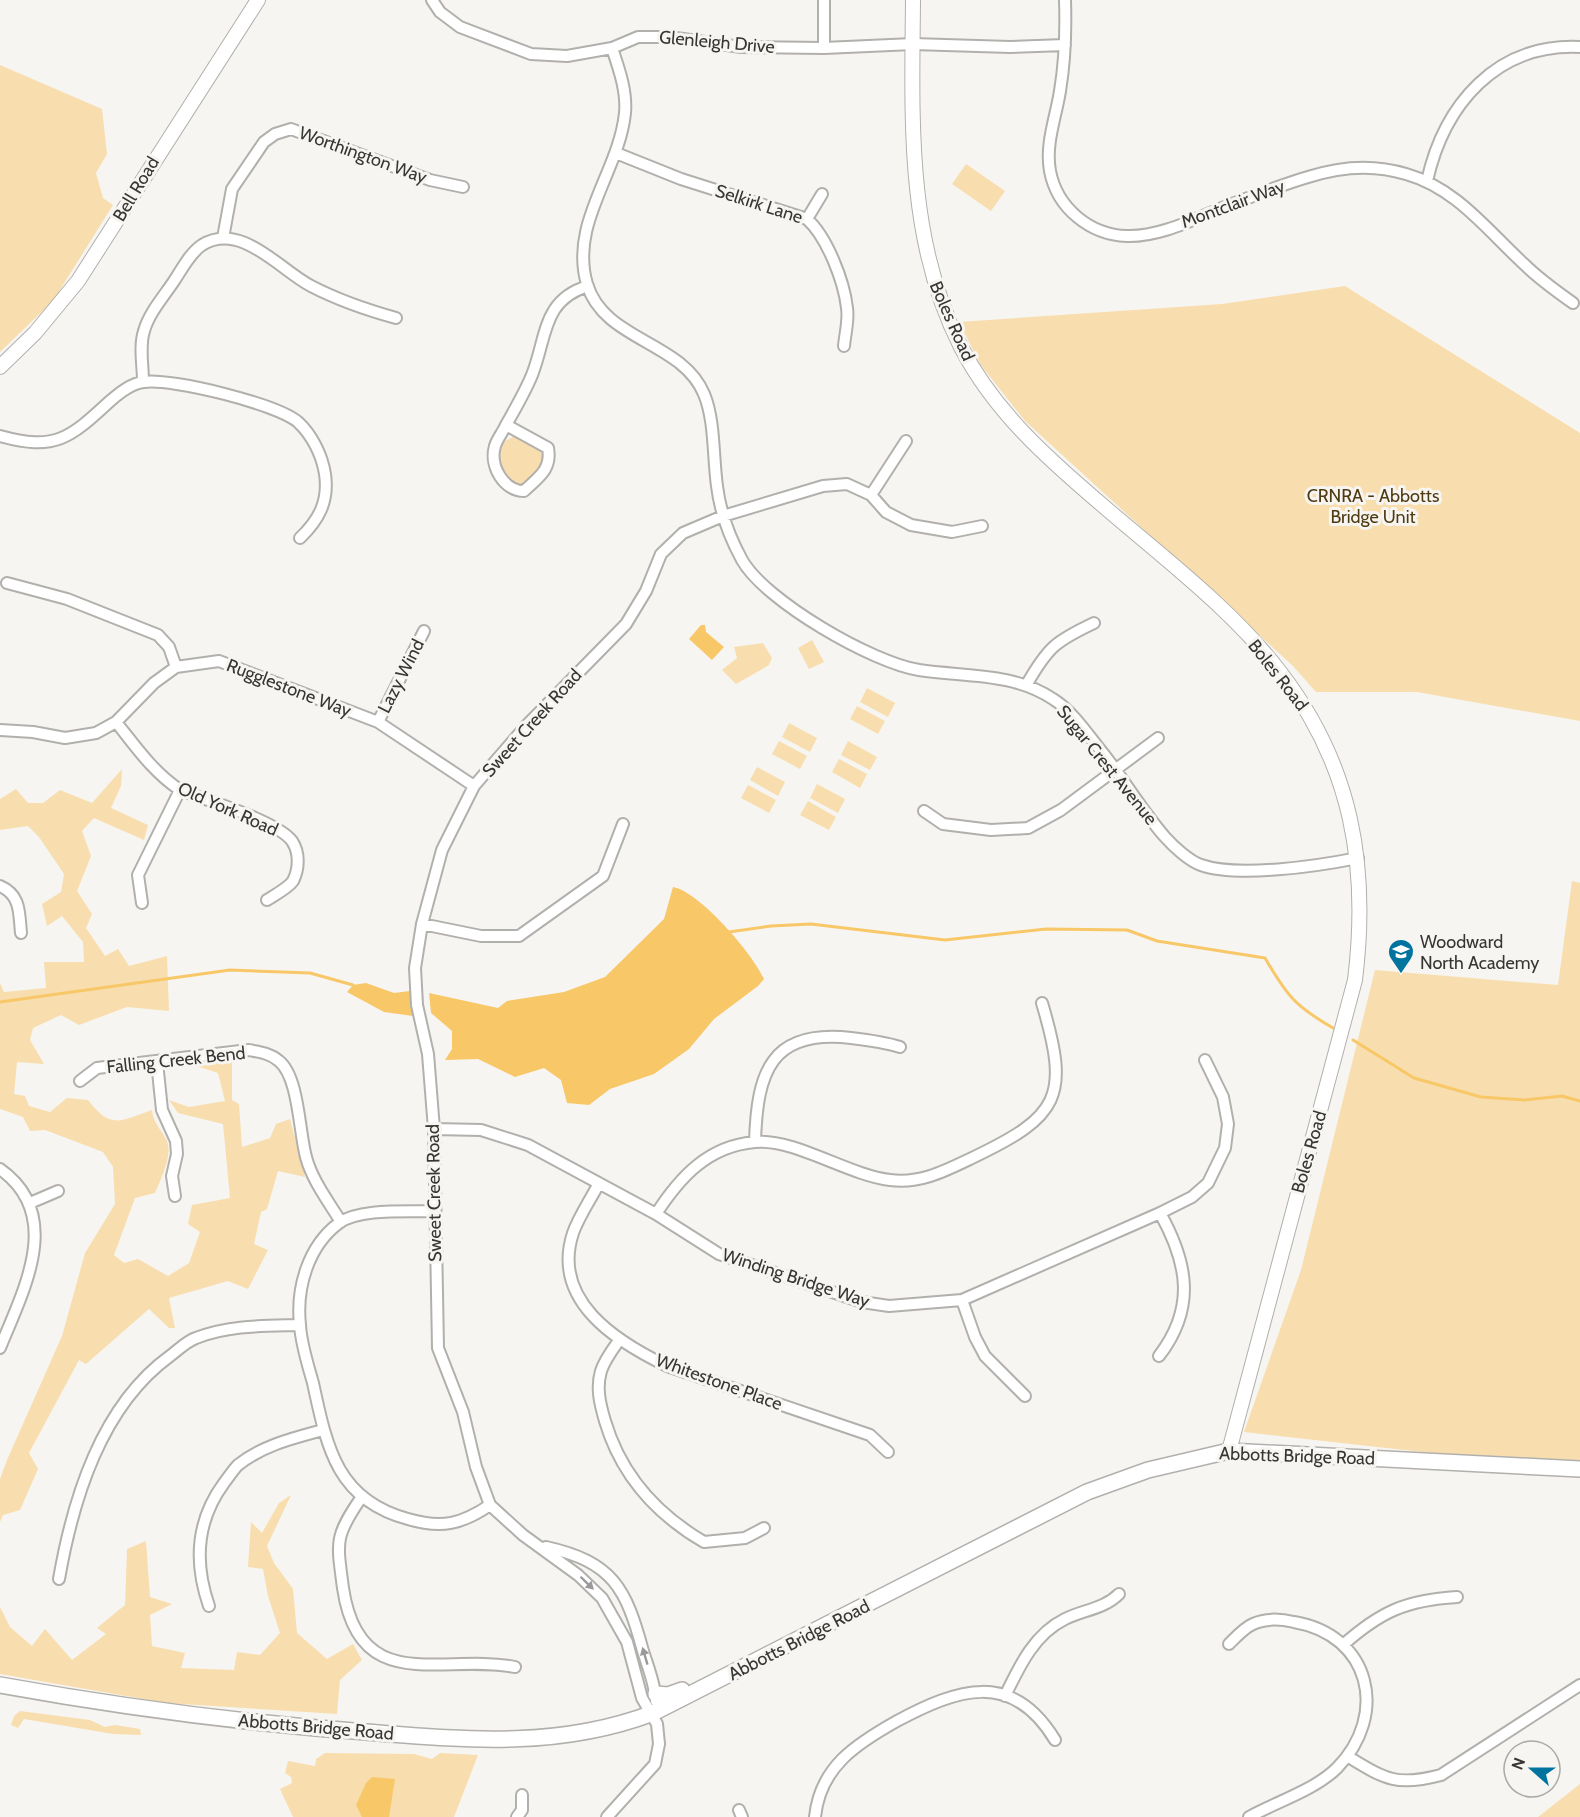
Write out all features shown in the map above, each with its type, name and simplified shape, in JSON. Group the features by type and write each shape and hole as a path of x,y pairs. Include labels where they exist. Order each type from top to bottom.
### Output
{"main road":[{"name":"Abbotts Bridge Road","path":"0,1685 190,1716 296,1727 411,1736 512,1740 563,1737 614,1727 653,1713 1087,1492 1148,1470 1229,1451 1580,1469"},
{"path":"656,1694 668,1695 738,1663 757,1662"}],"street":[{"name":"Bell Road","path":"0,367 35,333 78,281 258,0"},
{"name":"Glenleigh Drive","path":"432,0 440,12 460,27 531,54 567,56 612,48 638,36 669,37 741,48 824,48 913,44 1010,47 1065,45"},
{"path":"824,0 824,48"},
{"name":"Boles Road","path":"913,0 916,193 921,234 931,275 962,349 1006,416 1066,475 1233,621 1281,672 1317,729 1338,777 1350,815 1358,858 1361,894 1361,934 1355,980 1229,1451"},
{"name":"Montclair Way","path":"1065,0 1065,45 1060,91 1049,144 1050,172 1056,190 1066,207 1082,221 1099,230 1127,236 1143,235 1188,222 1308,177 1337,169 1383,169 1426,181 1462,204 1524,265 1573,303"},
{"path":"1426,181 1436,148 1447,126 1478,83 1490,72 1541,50 1580,47"},
{"name":"Sugar Crest Avenue","path":"612,48 622,76 625,111 616,153 587,224 582,253 588,286 605,314 686,368 705,394 723,516 743,562 758,580 786,602 856,648 877,658 917,670 987,676 1027,684 1056,700 1115,769 1166,839 1198,865 1240,873 1358,858"},
{"name":"Worthington Way","path":"224,238 232,189 264,142 275,134 291,129 430,180 463,187"},
{"name":"Selkirk Lane","path":"616,153 681,179 807,219 817,228 828,248 839,277 848,308 844,346"},
{"path":"807,219 822,194"},
{"path":"143,381 143,333 153,312 191,256 202,245 224,238 266,254 309,285 353,304 396,318"},
{"path":"507,425 548,448 550,460 546,470 524,491 514,491 506,486 494,460 495,446 532,375 552,313 560,300 571,292 588,286"},
{"path":"0,436 25,443 45,444 76,432 120,393 143,381 171,382 278,411 297,422 314,442 323,460 326,482 324,507 314,525 300,538"},
{"path":"871,495 906,441"},
{"name":"Sweet Creek Road","path":"653,1713 642,1698 627,1642 615,1617 602,1598 542,1546 523,1535 490,1505 476,1467 464,1412 438,1348 433,1211 434,1130 428,1054 417,1005 415,968 422,924 442,850 474,786 525,727 626,624 646,591 661,555 674,539 723,516 823,486 847,484 871,495 886,512 911,525 952,532 982,526"},
{"path":"7,583 66,599 158,635 169,647 176,667"},
{"path":"1027,684 1042,657 1059,640 1094,623"},
{"name":"Lazy Wind","path":"378,722 424,631"},
{"name":"Rugglestone Way","path":"0,730 33,732 65,738 96,733 116,722 154,682 176,667 219,661 378,722 474,786"},
{"name":"Old York Road","path":"116,722 147,763 180,790 277,828 291,840 296,848 298,863 292,882 267,900"},
{"path":"924,812 943,824 991,830 1028,828 1061,810 1158,738"},
{"path":"142,903 138,875 180,790"},
{"path":"422,924 481,936 519,936 603,876 624,824"},
{"path":"0,886 8,890 18,901 21,933"},
{"path":"656,1214 676,1184 694,1166 729,1148 755,1142 774,1143 867,1175 891,1180 913,1181 937,1175 1027,1130 1041,1115 1052,1096 1058,1072 1055,1047 1042,1003"},
{"path":"755,1142 760,1091 768,1070 780,1053 794,1042 812,1036 828,1035 883,1042 900,1047"},
{"name":"Falling Creek Bend","path":"80,1081 98,1068 249,1050 265,1053 280,1061 288,1074 295,1097 306,1158 317,1183 341,1222"},
{"name":"Winding Bridge Way","path":"434,1130 482,1130 528,1145 656,1214 719,1254 861,1302 889,1306 962,1300 1160,1213 1192,1197 1208,1183 1225,1148 1228,1125 1223,1097 1205,1060"},
{"path":"157,1062 162,1110 176,1141 177,1154 172,1176 175,1196"},
{"path":"0,1169 30,1203 36,1248 28,1278 0,1348"},
{"name":"Whitestone Place","path":"599,1183 574,1231 569,1248 569,1269 573,1289 593,1319 620,1339 667,1366 870,1435 888,1452"},
{"path":"30,1203 58,1191"},
{"path":"433,1211 370,1213 341,1222 325,1236 310,1257 302,1288 300,1325 323,1430 336,1463 361,1498 390,1514 423,1523 446,1524 468,1520 490,1505"},
{"path":"1159,1356 1171,1340 1184,1294 1185,1272 1173,1237 1160,1213"},
{"path":"962,1300 975,1337 985,1356 1025,1396"},
{"path":"59,1579 67,1533 84,1481 114,1417 150,1370 194,1338 240,1327 300,1325"},
{"path":"620,1339 602,1371 599,1400 613,1447 624,1469 668,1518 704,1542 745,1538 764,1528"},
{"path":"209,1606 201,1584 198,1559 202,1524 217,1493 237,1466 278,1442 323,1430"},
{"path":"361,1498 341,1527 338,1550 344,1594 354,1628 367,1646 389,1661 434,1666 490,1662 515,1667"},
{"name":"Sweet Creek Road","path":"542,1546 587,1559 613,1580 625,1595 633,1613 656,1694 653,1713"},
{"path":"1005,1696 1028,1652 1044,1634 1062,1620 1109,1604 1119,1594"},
{"path":"1343,1645 1368,1623 1395,1608 1426,1599 1457,1597"},
{"path":"1229,1644 1254,1623 1280,1619 1308,1624 1343,1645 1360,1670 1368,1698 1364,1727 1347,1756 1335,1770 1316,1784 1249,1817"},
{"path":"1347,1756 1373,1773 1395,1780 1419,1781 1441,1775 1580,1685"},
{"path":"815,1817 817,1802 827,1777 860,1742 935,1701 953,1695 982,1691 1005,1696 1045,1723 1055,1740"},
{"path":"607,1817 655,1764 659,1728 653,1713"},
{"path":"517,1817 522,1810 522,1795"}],"green space":[{"path":"0,65 102,109 107,154 96,173 103,198 113,205 53,301 0,352"},
{"path":"966,164 1005,191 991,211 952,184"},
{"name":"CRNRA - Abbotts Bridge Unit","path":"1345,286 1580,433 1580,721 1417,692 1316,692 1293,666 1025,421 980,364 959,322 1222,304"},
{"path":"514,436 537,445 542,455 538,468 526,483 518,488 504,474 499,456 502,443"},
{"path":"812,640 824,662 809,669 798,648"},
{"path":"763,643 772,658 769,665 736,684 722,670 737,658 734,647"},
{"path":"867,688 895,703 888,717 860,702"},
{"path":"857,706 885,721 878,734 850,719"},
{"path":"789,723 817,738 810,752 782,737"},
{"path":"779,741 807,756 800,769 772,754"},
{"path":"848,741 877,757 870,770 841,755"},
{"path":"839,759 867,774 860,788 832,772"},
{"path":"757,767 785,782 778,796 750,780"},
{"path":"122,769 121,786 111,808 148,825 144,840 94,818 82,831 91,856 77,891 92,914 86,928 105,956 118,949 129,966 167,956 169,1011 127,1007 79,1025 61,1015 33,1028 30,1040 44,1064 17,1062 14,1094 25,1096 29,1106 50,1112 67,1098 88,1100 103,1116 117,1120 124,1120 152,1110 155,1122 168,1145 168,1159 155,1193 135,1198 114,1255 124,1263 138,1259 168,1276 189,1263 200,1232 188,1224 192,1205 230,1198 223,1124 178,1113 169,1100 189,1107 225,1101 218,1073 193,1065 232,1058 232,1100 239,1104 242,1147 270,1138 276,1124 290,1119 305,1177 278,1171 267,1209 261,1212 254,1244 268,1250 248,1289 228,1281 169,1298 175,1328 169,1328 149,1309 86,1364 79,1360 29,1453 38,1469 20,1510 3,1515 0,1522 0,1479 62,1336 85,1253 115,1204 113,1167 103,1152 45,1130 30,1131 23,1117 0,1109 0,983 4,992 46,988 44,962 84,962 83,942 62,916 47,926 42,904 61,892 64,874 39,837 28,826 0,830 0,799 16,789 28,803 43,803 60,790 92,803"},
{"path":"817,784 845,799 838,813 810,798"},
{"path":"748,785 776,800 769,813 741,798"},
{"path":"808,801 836,817 829,830 800,815"},
{"path":"1572,881 1580,883 1580,1464 1440,1454 1244,1432 1301,1270 1375,970 1558,985"},
{"path":"291,1495 267,1546 274,1563 293,1589 297,1633 327,1659 353,1644 362,1660 340,1680 337,1714 166,1703 0,1674 0,1607 10,1627 32,1646 45,1629 72,1660 106,1634 97,1628 125,1605 127,1549 146,1541 150,1597 172,1604 150,1615 152,1646 185,1653 181,1668 234,1670 237,1652 260,1655 280,1633 268,1596 263,1569 248,1567 251,1522 262,1533 279,1503"},
{"path":"20,1711 90,1720 105,1727 115,1725 140,1729 141,1735 113,1734 24,1719 18,1728 11,1725 14,1716"},
{"path":"325,1753 414,1754 432,1759 440,1753 478,1755 454,1817 293,1817 280,1789 292,1783 291,1777 285,1773 288,1761 315,1766 316,1759"},
{"path":"1580,1784 1580,1817 1538,1817 1562,1799"}],"shaded area":[{"path":"701,625 705,625 706,632 724,647 712,660 689,639"},
{"path":"673,887 697,900 725,926 749,955 764,979 714,1019 689,1049 654,1074 610,1089 589,1105 567,1103 561,1080 544,1068 515,1077 478,1059 445,1060 452,1049 452,1031 431,1013 429,993 498,1008 507,1001 564,992 605,977 664,919"},
{"path":"366,983 394,993 410,991 413,1016 384,1012 347,992 353,985"},
{"path":"372,1777 395,1779 389,1817 362,1817 356,1805 366,1783"}],"waterway":[{"path":"729,932 771,926 811,924 945,940 1046,929 1127,930 1157,941 1265,958 1293,999 1309,1013 1333,1028"},
{"path":"0,1002 230,970 310,973 353,985"},
{"path":"1353,1040 1414,1078 1481,1097 1525,1100 1562,1096 1580,1101"}],"place":[{"name":"Woodward North Academy","path":"1401,975"}]}
